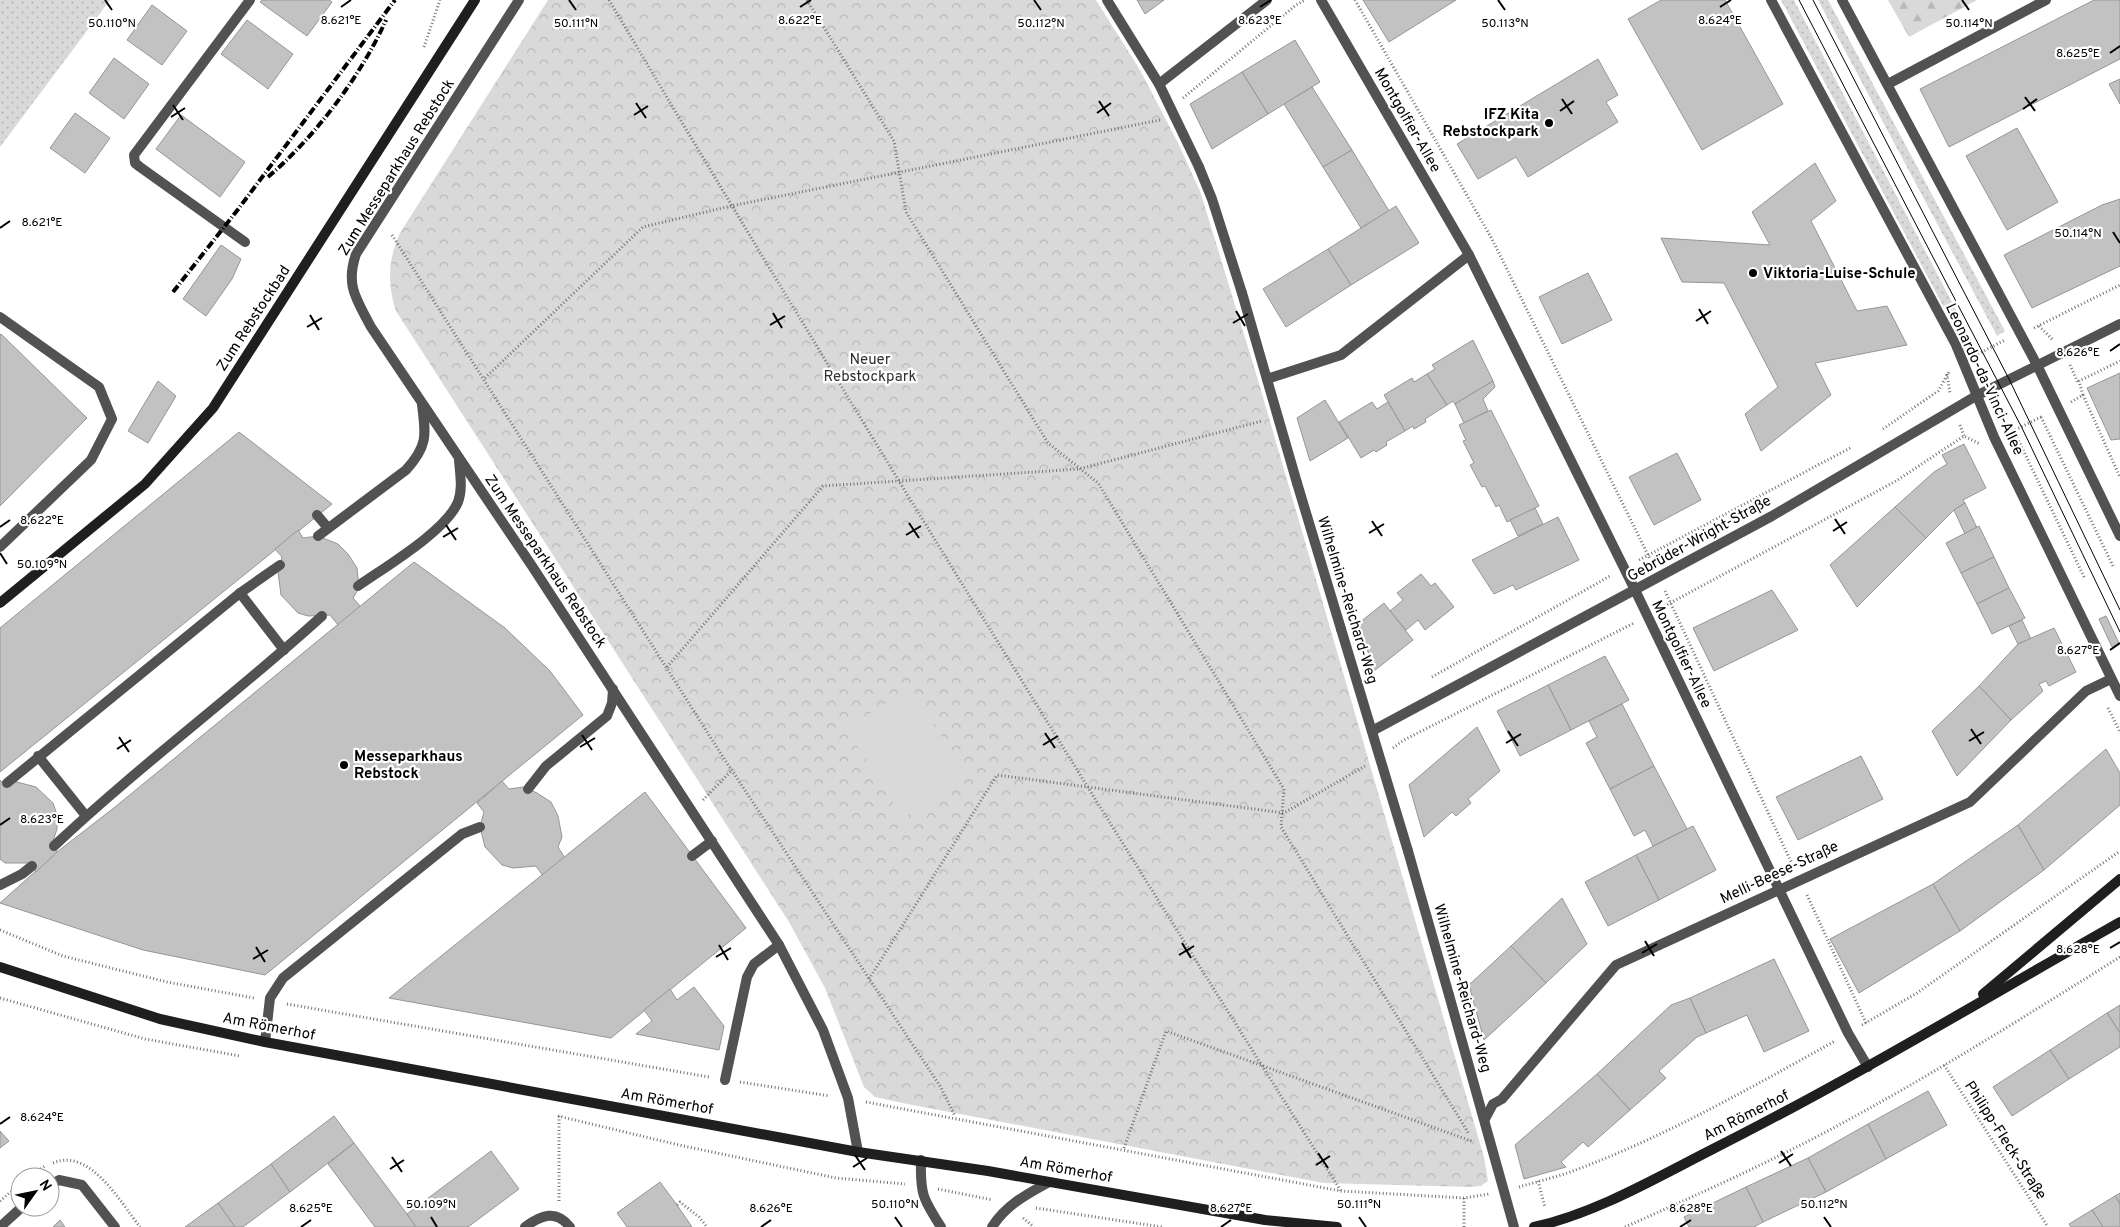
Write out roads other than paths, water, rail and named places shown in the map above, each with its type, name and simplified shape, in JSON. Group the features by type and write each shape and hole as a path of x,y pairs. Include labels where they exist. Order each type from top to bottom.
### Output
{"main road":[{"name":"Zum Rebstockbad","path":"0,603 145,484 213,408 475,0"},
{"name":"Am Römerhof","path":"1963,1010 2120,879"},
{"name":"Am Römerhof","path":"1534,1227 1550,1224 1644,1184 1786,1113 1963,1010 2120,922"},
{"name":"Am Römerhof","path":"0,967 160,1019 265,1042 858,1152 921,1160 1265,1220 1336,1227"}],"street":[{"path":"245,242 140,167 135,163 134,155 250,0"},
{"name":"Zum Messeparkhaus Rebstock","path":"519,0 356,254 351,268 353,293 371,328 532,566 779,945 824,1030 848,1098 858,1152"},
{"name":"Wilhelmine-Reichard-Weg","path":"1107,0 1159,84 1199,167 1212,199 1242,293 1296,483 1408,851 1514,1227"},
{"path":"1159,84 1267,0"},
{"name":"Montgolfier-Allee","path":"1321,0 1469,255 1635,590 1848,1034 1868,1067"},
{"name":"Leonardo-da-Vinci-Allee","path":"1771,0 1964,362 1994,437 2120,696"},
{"path":"1842,0 2038,365 2120,536"},
{"path":"1888,84 2046,0"},
{"path":"1266,379 1341,355 1469,255"},
{"path":"0,317 99,387 112,419 91,460 0,546"},
{"name":"Gebrüder-Wright-Straße","path":"1372,731 1780,511 1976,396 2120,324"},
{"path":"318,536 406,470 418,457 425,442 422,404"},
{"path":"358,586 405,553 452,514 459,500 461,487 459,460"},
{"path":"317,515 328,528"},
{"path":"7,783 240,593 280,565"},
{"path":"240,593 284,650"},
{"path":"54,846 86,816 322,616"},
{"name":"Melli-Beese-Straße","path":"1485,1119 1493,1104 1502,1099 1616,965 1799,879 1970,802 2086,691 2111,679"},
{"path":"528,789 546,766 607,716 612,703 613,689"},
{"path":"38,756 86,816"},
{"path":"265,1042 270,1001 283,978 462,834 480,827"},
{"path":"692,856 712,841"},
{"path":"0,885 22,874 32,866"},
{"path":"725,1080 747,977 754,964 779,945"},
{"path":"921,1160 921,1192 941,1227"},
{"path":"60,1180 82,1185 115,1227"},
{"path":"992,1227 1000,1214 1012,1204 1050,1182"},
{"path":"525,1227 544,1215 559,1216 570,1227"},
{"path":"0,1227 11,1217"}],"tram line":[{"path":"1799,0 2022,428 2120,632"},
{"path":"1813,0 2009,379 2120,610"}],"railway":[{"path":"173,292 239,208 395,0"},
{"path":"268,177 303,143 335,104 364,63 386,20"}],"place":[{"name":"IFZ Kita Rebstockpark","path":"1549,123"},
{"name":"Viktoria-Luise-Schule","path":"1753,273"},
{"name":"Messeparkhaus Rebstock","path":"344,765"}],"park label":[{"name":"Neuer Rebstockpark","path":"870,368"}]}
